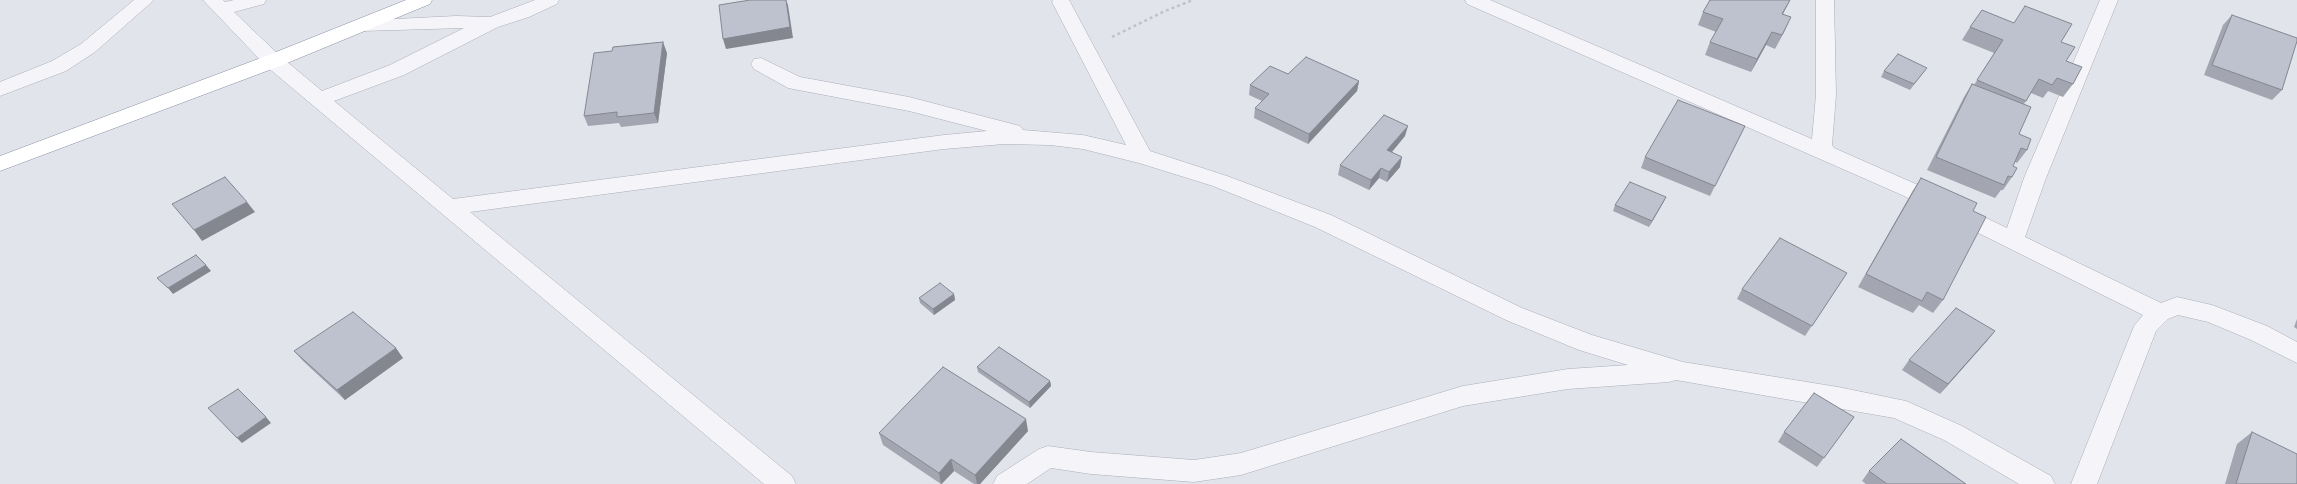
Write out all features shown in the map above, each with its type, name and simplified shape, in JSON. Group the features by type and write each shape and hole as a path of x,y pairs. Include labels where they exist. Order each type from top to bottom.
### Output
{"highway":[{"path":"0,164 273,61 423,0"}],"street":[{"path":"0,89 58,66 88,48 145,0"},
{"path":"217,5 257,0"},
{"path":"319,99 397,70 424,55 491,23 522,13 550,0"},
{"path":"1474,0 1910,190 2160,313"},
{"path":"1824,152 1822,145 1826,94 1825,0"},
{"path":"2013,241 2035,178 2109,0"},
{"path":"1061,2 1142,156"},
{"path":"217,5 273,61 783,484"},
{"path":"362,25 456,22 491,23"},
{"path":"761,64 795,83 909,104 1004,129 1050,138 1083,142 1142,156 1220,181 1323,221 1514,314 1587,343 1683,372 1838,396 1897,408 1953,433 2042,484"},
{"path":"449,207 944,142 1004,137 1050,138"},
{"path":"2084,484 2146,326 2160,313 2177,306 2212,314 2259,333 2297,353"},
{"path":"1006,484 1048,457 1091,463 1194,471 1241,464 1305,446 1462,396 1568,380 1683,372"}],"path":[{"path":"1086,49 1165,11 1193,0"}],"building":[{"path":"750,0 786,0 790,27 723,39 719,5"},
{"path":"1710,0 1790,0 1782,14 1791,17 1782,35 1772,32 1757,59 1710,42 1723,19 1703,12"},
{"path":"2025,6 2072,24 2061,42 2075,47 2066,61 2082,67 2073,84 2057,78 2052,85 2039,79 2026,101 1977,80 2003,40 1970,27 1982,10 2014,23"},
{"path":"2232,15 2297,38 2282,90 2212,65"},
{"path":"663,42 654,113 617,117 617,112 584,116 594,53 612,51 613,47"},
{"path":"1898,54 1927,68 1914,84 1884,71"},
{"path":"1306,57 1359,81 1309,134 1255,108 1269,94 1250,85 1270,66 1288,74"},
{"path":"1972,84 2031,107 2019,134 2031,139 2027,150 2021,148 2013,166 2017,168 2012,177 2008,176 2004,185 1936,157"},
{"path":"1678,100 1745,126 1715,186 1645,157"},
{"path":"1384,115 1408,126 1387,150 1402,157 1389,172 1381,168 1371,180 1340,165"},
{"path":"225,177 247,202 194,230 172,204"},
{"path":"1921,178 1977,203 1973,211 1986,217 1943,300 1927,292 1922,301 1866,274"},
{"path":"1630,182 1666,197 1652,221 1615,205"},
{"path":"1780,238 1847,273 1812,326 1742,289"},
{"path":"196,255 206,265 168,288 157,278"},
{"path":"940,283 954,294 933,309 919,298"},
{"path":"1956,308 1995,331 1948,384 1909,360"},
{"path":"353,312 396,348 337,390 294,351"},
{"path":"999,347 1050,381 1029,402 977,367"},
{"path":"943,367 1026,419 975,475 951,459 939,473 879,433"},
{"path":"238,389 266,417 237,438 208,408"},
{"path":"1814,393 1854,417 1824,458 1784,432"},
{"path":"2252,432 2297,454 2297,484 2236,484"},
{"path":"1901,439 1966,484 1887,484 1869,471"}]}
